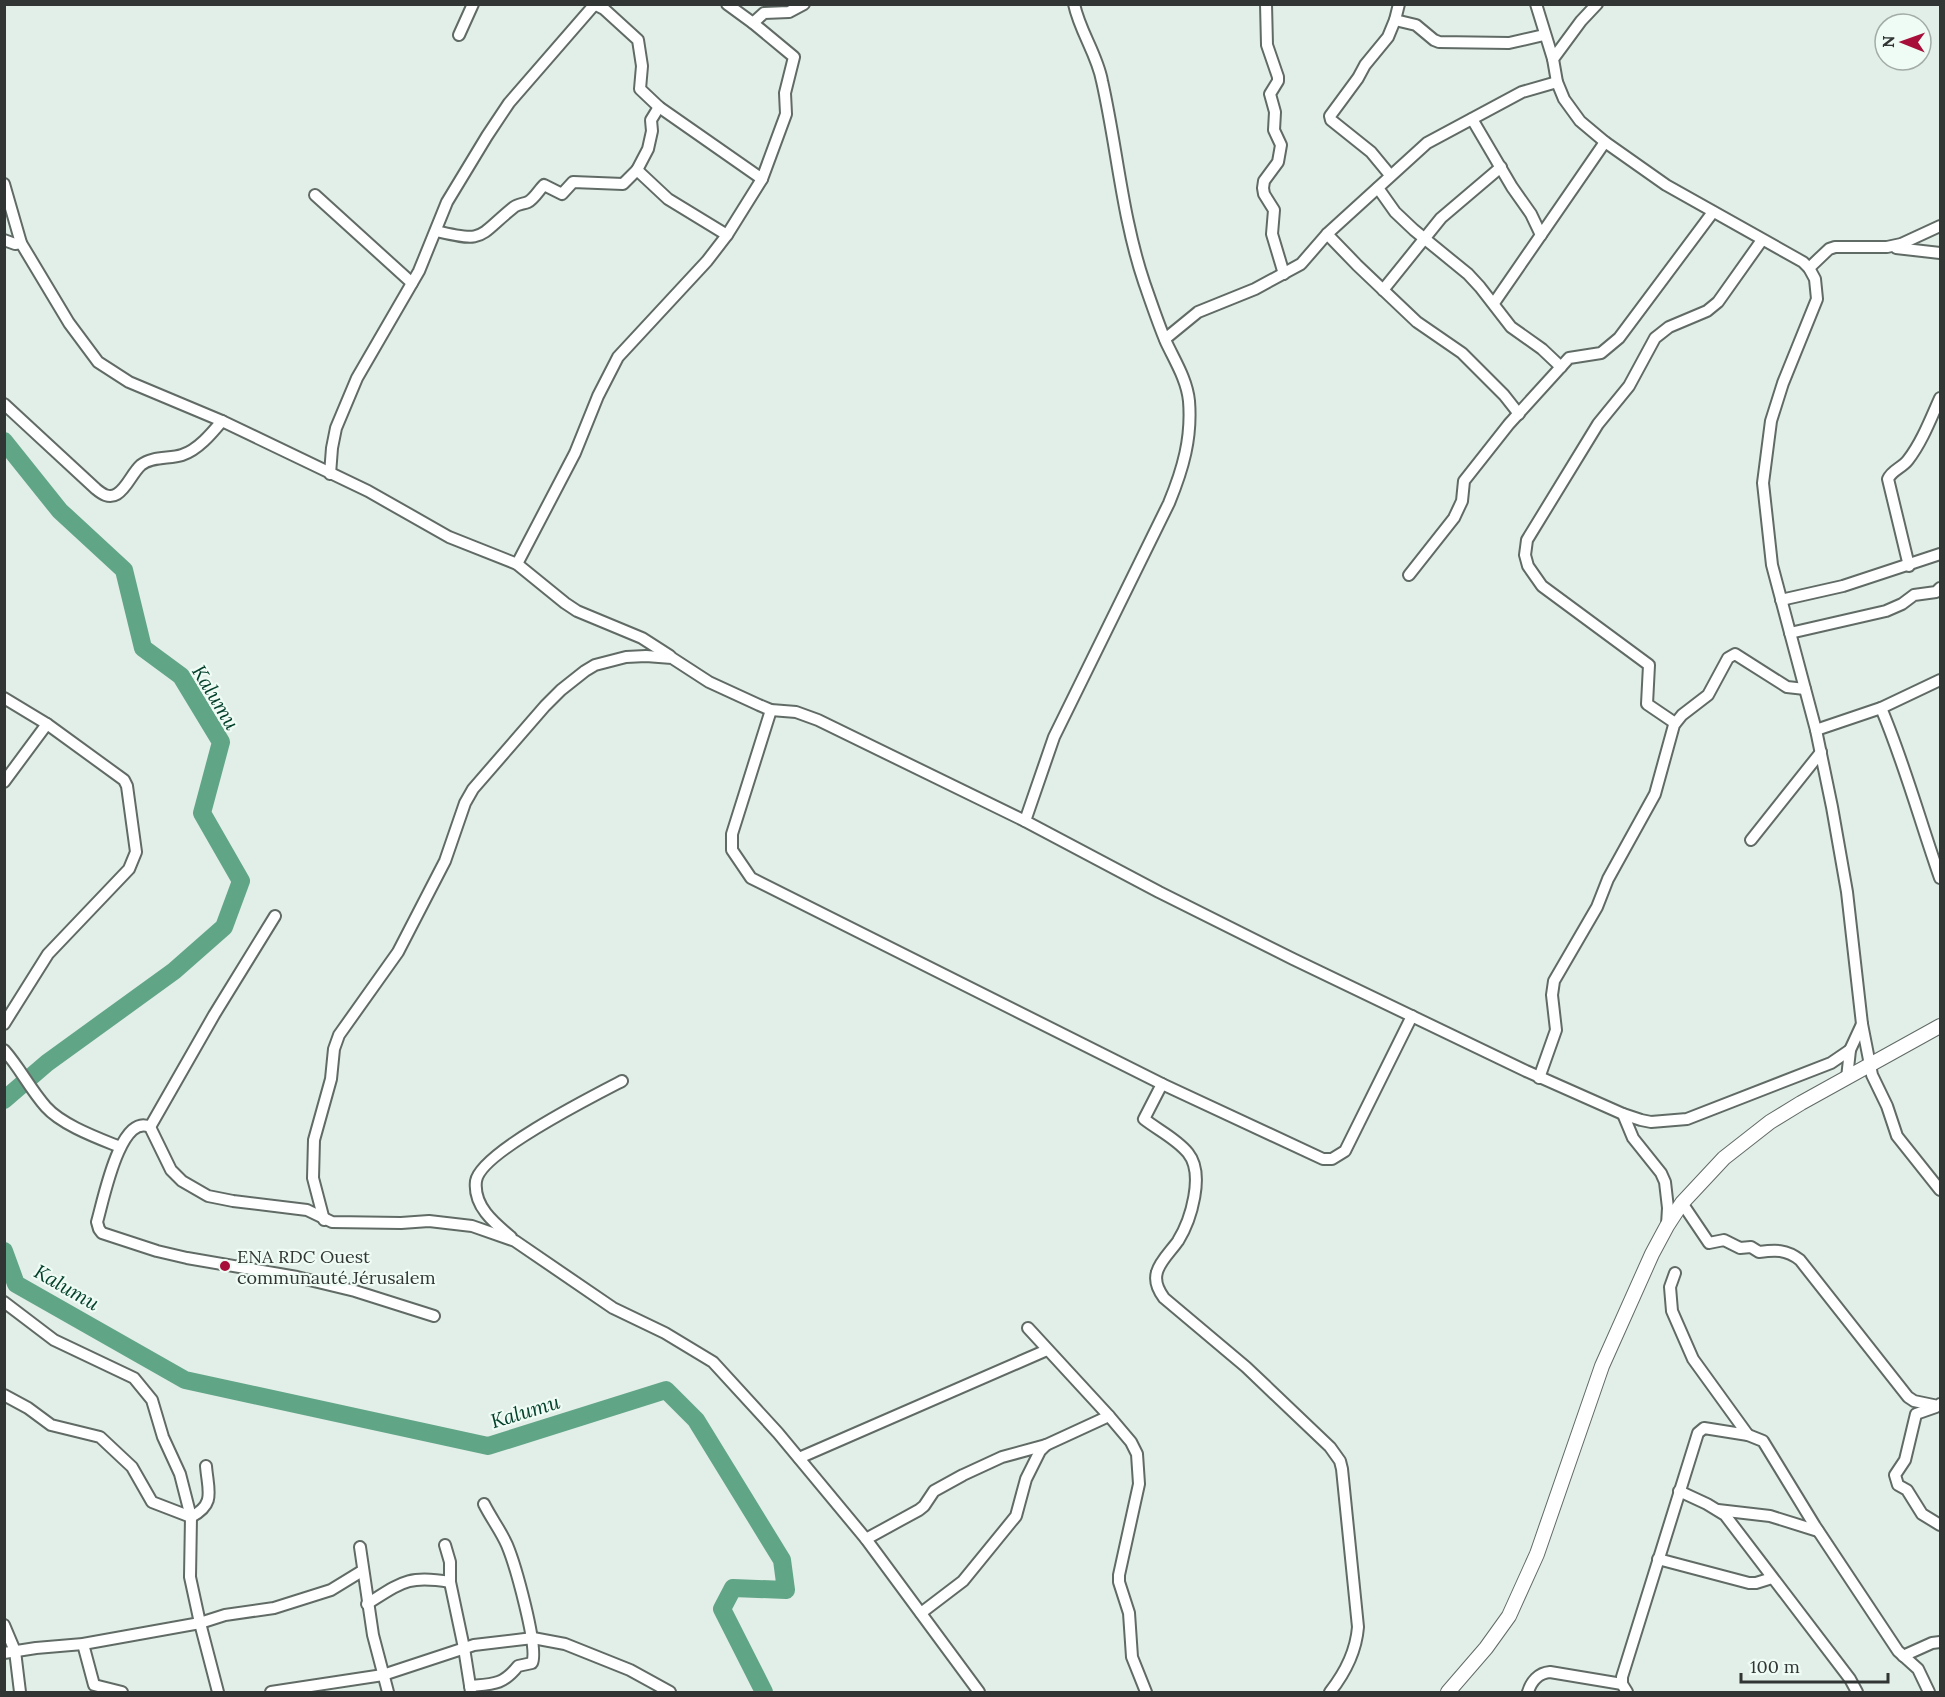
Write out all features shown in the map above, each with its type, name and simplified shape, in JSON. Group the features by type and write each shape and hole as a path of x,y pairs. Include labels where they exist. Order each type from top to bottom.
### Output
{"street":[{"path":"459,35 473,4"},
{"path":"517,564 575,453 598,396 618,357 700,269 727,235 762,179 786,114 784,93 790,65 794,59 793,55 727,4"},
{"path":"753,23 764,13 789,12 804,4"},
{"path":"1025,821 1054,737 1168,502 1184,462 1190,426 1186,387 1143,281 1136,254 1102,79 1092,48 1081,29 1074,4"},
{"path":"1266,4 1267,45 1278,77 1270,94 1275,112 1274,130 1281,145 1278,162 1264,181 1263,188 1274,210 1272,234 1284,274"},
{"path":"1390,175 1371,152 1331,120 1330,116 1365,65 1385,42 1399,4"},
{"path":"1536,4 1553,59 1557,82 1573,113 1605,142 1650,176 1809,268 1815,279 1817,299 1770,422 1763,483 1772,565 1821,752 1847,892 1862,1024 1870,1065 1897,1136 1941,1190"},
{"path":"1553,59 1581,21 1597,4"},
{"path":"330,474 336,428 357,378 412,283 447,202 509,103 595,5 604,9 638,40 642,66 640,89 659,107 762,179"},
{"path":"1395,20 1416,25 1439,42 1509,43 1544,35"},
{"path":"1165,339 1198,312 1255,290 1301,264 1327,234 1427,143 1522,92 1557,82"},
{"path":"436,231 465,238 483,234 516,206 531,200 544,186 562,194 573,182 623,184 637,170 648,149 652,131 651,120 659,107"},
{"path":"1472,119 1512,187 1531,214 1541,235"},
{"path":"1494,303 1605,142"},
{"path":"1383,290 1441,218 1501,167"},
{"path":"637,170 668,199 727,235"},
{"path":"4,184 21,243 69,323 98,362 129,382 222,421 386,500 448,537 517,564 577,611 642,638 709,682 771,710 796,712 818,720 1025,821 1233,930 1539,1078 1623,1114 1651,1122 1687,1119 1831,1063 1851,1050"},
{"path":"1378,188 1395,212 1424,240 1468,274 1494,303 1511,327 1561,367"},
{"path":"315,195 412,283"},
{"path":"1408,575 1460,508 1464,481 1469,472 1569,358 1595,356 1608,349 1619,338 1713,212"},
{"path":"1887,247 1901,244 1941,226"},
{"path":"1327,234 1425,328 1462,353 1504,395 1519,414"},
{"path":"4,240 21,243"},
{"path":"1675,723 1647,704 1649,665 1542,586 1528,566 1525,550 1534,526 1565,480 1598,424 1629,386 1655,339 1669,327 1707,311 1718,302 1762,240"},
{"path":"1809,268 1829,249 1835,247 1887,247 1941,253"},
{"path":"1909,566 1888,479 1890,473 1906,462 1917,448 1941,398"},
{"path":"4,404 96,489 110,496 119,493 142,464 183,455 210,435 222,421"},
{"path":"1781,600 1843,586 1941,555"},
{"path":"1790,633 1886,611 1902,604 1914,595 1936,592 1941,588"},
{"path":"1539,1078 1556,1030 1552,995 1554,981 1597,907 1608,879 1655,794 1675,723 1708,695 1728,658 1735,654 1787,687 1805,689"},
{"path":"324,1220 313,1178 313,1149 319,1114 331,1079 336,1042 398,952 445,861 465,803 473,789 545,706 585,671 609,660 626,657 672,658"},
{"path":"1816,730 1881,708 1941,680"},
{"path":"4,698 47,724 126,783 136,852 129,869 48,954 4,1024"},
{"path":"1881,708 1941,878"},
{"path":"771,710 732,834 732,850 751,878 1162,1084 1323,1159 1332,1159 1345,1151 1412,1016"},
{"path":"4,782 47,724"},
{"path":"1751,840 1821,752"},
{"path":"150,1127 214,1015 275,916"},
{"path":"1847,1078 1851,1050 1862,1024"},
{"path":"1448,1692 1486,1648 1509,1616 1537,1554 1602,1366 1629,1303 1667,1226 1682,1203 1744,1140 1801,1103 1941,1026"},
{"path":"4,1050 17,1064 46,1107 84,1131 120,1147"},
{"path":"622,1081 567,1110 490,1160 476,1179 478,1199 491,1221 515,1241 613,1308 665,1333 713,1362 799,1458 866,1539 979,1692"},
{"path":"1162,1084 1144,1119 1189,1154 1197,1172 1184,1228 1158,1269 1157,1287 1164,1298 1246,1367 1330,1448 1340,1461 1358,1627 1357,1640 1350,1662 1330,1692"},
{"path":"1623,1114 1633,1138 1665,1182 1667,1226"},
{"path":"434,1316 355,1291 304,1279 187,1258 102,1233 96,1222 120,1147 131,1130 136,1126 147,1125 171,1170 182,1181 208,1196 307,1210 332,1222 454,1223 472,1226 515,1241"},
{"path":"1682,1203 1709,1243 1727,1241 1740,1248 1751,1247 1759,1252 1785,1251 1800,1260 1874,1356 1914,1401 1916,1414 1905,1461 1894,1475 1898,1485 1907,1490 1922,1514 1941,1525"},
{"path":"1676,1274 1670,1287 1672,1311 1693,1359 1748,1436"},
{"path":"4,1302 54,1340 130,1376 139,1383 152,1400 163,1437 178,1470 191,1517 190,1571 200,1623 218,1692"},
{"path":"1028,1328 1131,1442 1138,1459 1140,1484 1119,1582 1129,1613 1132,1657 1146,1692"},
{"path":"799,1458 1047,1350"},
{"path":"4,1395 28,1408 51,1425 100,1437 132,1467 152,1502 191,1517"},
{"path":"1914,1401 1939,1405"},
{"path":"1916,1414 1939,1405"},
{"path":"866,1539 924,1506 934,1491 963,1475 1002,1457 1046,1444 1109,1416"},
{"path":"1528,1692 1532,1682 1545,1672 1624,1688 1658,1559 1679,1491 1701,1430 1704,1428 1748,1436 1763,1442 1818,1531 1903,1656 1918,1669 1929,1692"},
{"path":"921,1613 963,1581 1016,1516 1026,1479 1046,1444"},
{"path":"191,1517 208,1504 206,1466"},
{"path":"1679,1491 1725,1515 1850,1679 1857,1692"},
{"path":"445,1545 450,1562 450,1582 470,1689 500,1683 518,1666 532,1663 534,1659 533,1638 515,1566 506,1543 484,1504"},
{"path":"1718,1510 1770,1516 1818,1531"},
{"path":"360,1546 367,1604 388,1692"},
{"path":"1658,1559 1749,1582 1756,1583 1772,1578"},
{"path":"10,1652 83,1644 200,1623 225,1614 274,1608 331,1590 362,1571"},
{"path":"367,1604 411,1580 423,1578 450,1582"},
{"path":"4,1625 20,1692"},
{"path":"271,1692 338,1684 383,1675 464,1648 533,1638 559,1641 630,1670 670,1692"},
{"path":"1903,1656 1932,1643 1941,1642"},
{"path":"83,1644 93,1684 122,1692"}],"waterway":[{"name":"Kalumu","path":"4,441 60,511 124,570 143,648 181,676 221,742 202,813 241,881 224,927 174,971 47,1063 4,1100"},
{"name":"Kalumu","path":"4,1251 16,1284 185,1380 488,1446 666,1390 696,1420 782,1560 786,1590 733,1588 722,1609 764,1692"}],"place":[{"name":"ENA RDC Ouest communauté Jérusalem","path":"225,1266"}]}
